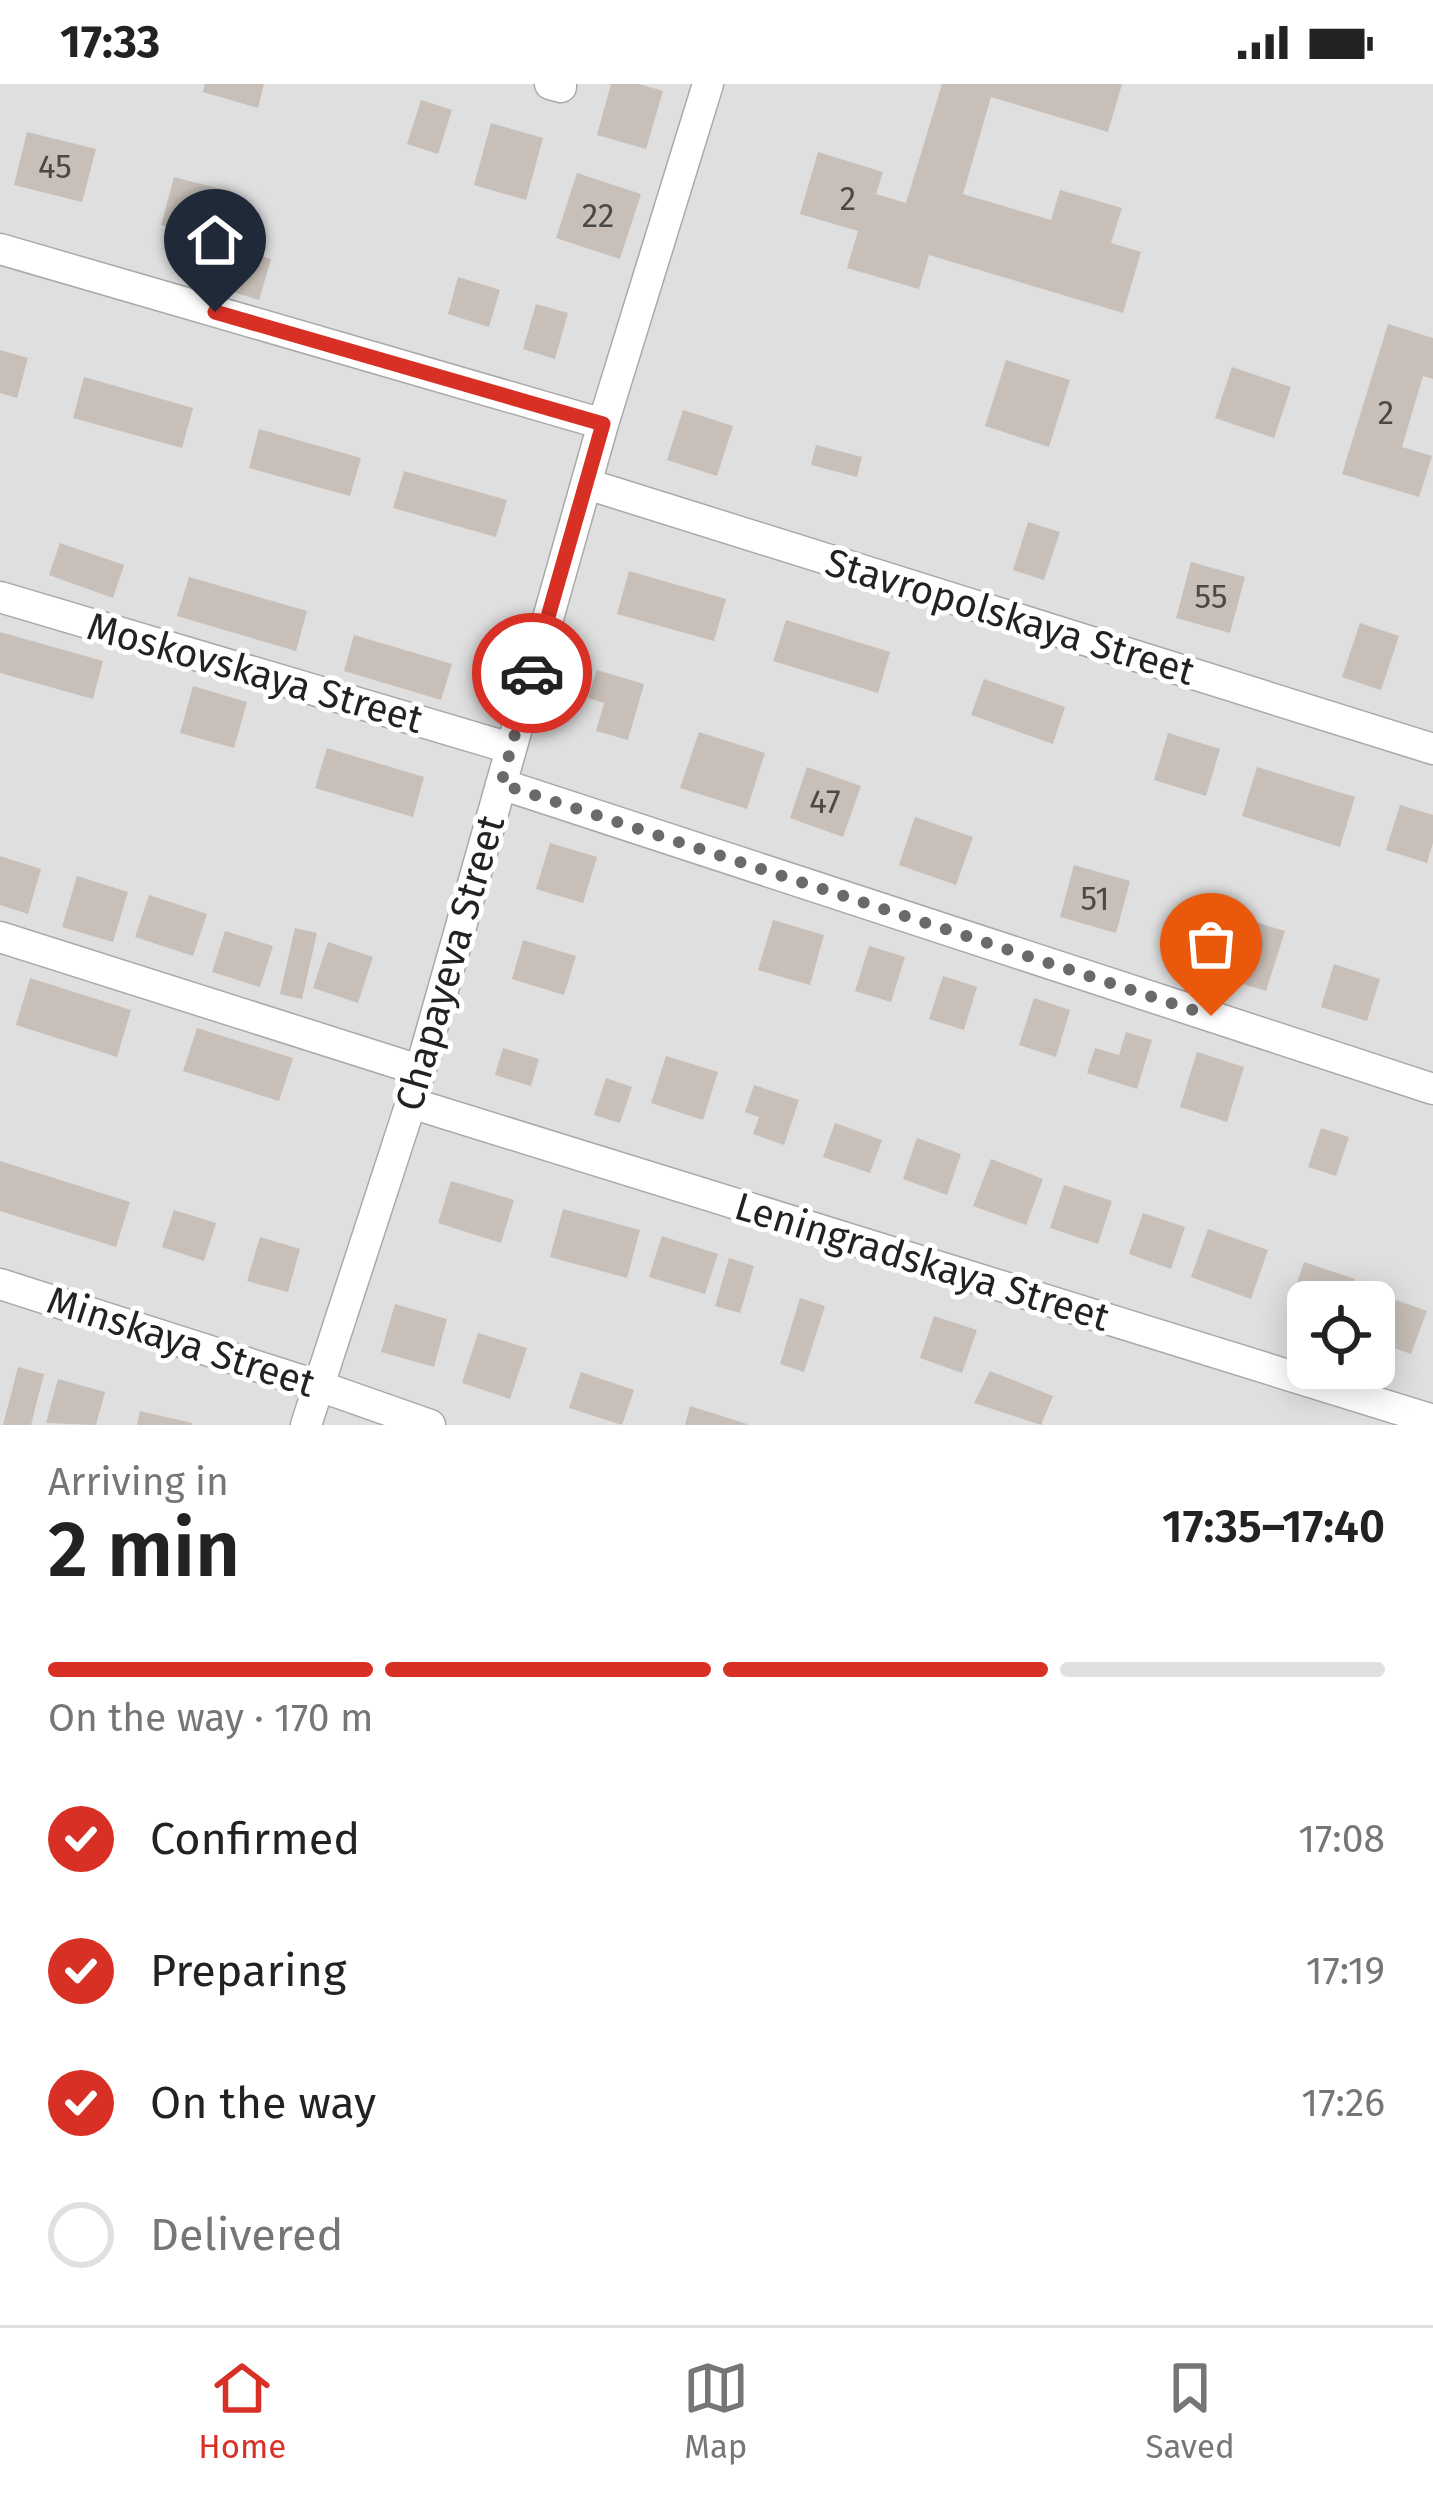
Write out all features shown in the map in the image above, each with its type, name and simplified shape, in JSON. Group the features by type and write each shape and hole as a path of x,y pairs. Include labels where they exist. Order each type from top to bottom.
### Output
{"street":[{"name":"Chapayeva Street","path":"306,1425 411,1103 603,424 708,84"},
{"path":"0,249 603,424"},
{"name":"Stavropolskaya Street","path":"587,484 1433,749"},
{"name":"Moskovskaya Street","path":"0,597 510,748"},
{"path":"501,784 1433,1089"},
{"path":"0,937 419,1070"},
{"name":"Leningradskaya Street","path":"411,1103 1433,1420"},
{"name":"Minskaya Street","path":"0,1284 430,1425"}],"shaded area":[{"path":"0,84 1433,84 1433,1425 0,1425"}],"building":[{"path":"205,84 264,84 258,108 203,92"},
{"path":"611,84 639,84 663,91 646,149 597,135"},
{"path":"942,84 1122,84 1108,132 991,97 963,194 1051,220 1060,190 1122,208 1111,243 1141,252 1123,313 929,255 919,289 847,268 858,231 800,214 818,152 883,172 876,194 906,203"},
{"path":"421,100 452,110 438,154 407,144"},
{"path":"491,123 543,138 526,200 474,185"},
{"path":"27,132 96,149 82,202 14,185"},
{"path":"577,173 641,194 620,259 556,238"},
{"path":"174,177 233,192 220,241 161,225"},
{"path":"246,251 271,259 259,300 233,292"},
{"path":"458,277 500,290 489,327 448,314"},
{"path":"536,304 568,313 555,359 523,349"},
{"path":"1388,324 1433,338 1433,379 1423,376 1402,447 1432,456 1419,497 1342,474"},
{"path":"0,350 28,358 17,398 0,393"},
{"path":"1006,360 1070,380 1049,447 985,426"},
{"path":"1232,367 1291,387 1274,438 1215,418"},
{"path":"84,377 193,408 182,448 73,418"},
{"path":"683,410 733,426 717,476 667,460"},
{"path":"259,429 361,458 350,496 249,468"},
{"path":"816,445 862,457 857,477 811,465"},
{"path":"404,471 507,500 496,537 393,508"},
{"path":"1028,522 1060,532 1044,580 1013,570"},
{"path":"60,543 124,565 113,598 49,575"},
{"path":"1191,562 1245,577 1230,633 1176,618"},
{"path":"629,571 726,599 714,641 617,614"},
{"path":"189,577 307,611 296,651 177,616"},
{"path":"786,620 890,652 878,693 773,661"},
{"path":"1360,623 1399,636 1381,690 1342,677"},
{"path":"0,632 103,661 93,699 0,673"},
{"path":"354,635 452,664 441,700 344,671"},
{"path":"597,670 644,684 628,740 596,731 604,703 588,698"},
{"path":"984,679 1065,707 1053,744 971,715"},
{"path":"193,686 247,702 234,748 180,733"},
{"path":"699,732 765,753 747,809 680,788"},
{"path":"1168,733 1220,749 1206,796 1154,780"},
{"path":"327,748 424,777 413,817 315,788"},
{"path":"807,767 861,786 843,837 790,818"},
{"path":"1257,767 1355,797 1340,847 1242,816"},
{"path":"1400,805 1433,815 1427,863 1386,850"},
{"path":"915,817 973,837 956,885 899,865"},
{"path":"550,843 597,857 583,903 536,889"},
{"path":"0,856 41,869 28,914 0,905"},
{"path":"1074,865 1130,881 1116,933 1060,917"},
{"path":"77,876 128,892 113,942 62,927"},
{"path":"149,895 207,914 193,956 135,937"},
{"path":"1246,919 1285,931 1266,991 1227,979 1231,966 1216,962 1223,938 1238,943"},
{"path":"773,920 824,935 810,985 758,970"},
{"path":"295,928 317,933 302,999 280,994"},
{"path":"225,931 273,946 260,987 212,972"},
{"path":"523,940 576,956 564,995 512,979"},
{"path":"328,942 373,957 358,1003 313,988"},
{"path":"869,946 905,957 891,1002 855,991"},
{"path":"1334,964 1380,979 1367,1021 1321,1007"},
{"path":"943,976 977,987 964,1030 929,1019"},
{"path":"30,978 131,1010 117,1057 16,1025"},
{"path":"1034,998 1070,1010 1056,1057 1019,1045"},
{"path":"197,1028 293,1058 279,1101 183,1071"},
{"path":"1126,1032 1152,1040 1137,1089 1087,1073 1095,1048 1119,1055"},
{"path":"503,1048 539,1059 531,1086 495,1075"},
{"path":"1197,1052 1244,1067 1227,1122 1180,1107"},
{"path":"666,1056 718,1072 703,1120 651,1103"},
{"path":"606,1078 632,1087 620,1123 594,1115"},
{"path":"754,1085 799,1100 784,1145 753,1134 759,1117 745,1112"},
{"path":"835,1123 882,1140 870,1173 823,1157"},
{"path":"1321,1128 1349,1137 1336,1176 1308,1167"},
{"path":"917,1138 961,1154 947,1195 903,1179"},
{"path":"991,1159 1043,1179 1026,1225 973,1206"},
{"path":"0,1161 130,1202 116,1247 0,1211"},
{"path":"451,1181 514,1200 501,1243 438,1223"},
{"path":"1064,1185 1112,1201 1098,1244 1050,1228"},
{"path":"563,1209 640,1230 627,1278 550,1257"},
{"path":"174,1210 216,1223 204,1261 162,1247"},
{"path":"1143,1213 1185,1227 1171,1269 1129,1254"},
{"path":"1208,1229 1268,1250 1251,1299 1191,1277"},
{"path":"662,1236 718,1254 705,1294 649,1277"},
{"path":"260,1237 300,1249 288,1292 247,1281"},
{"path":"729,1258 754,1266 740,1313 715,1306"},
{"path":"1304,1262 1355,1279 1354,1281 1298,1281"},
{"path":"800,1298 825,1306 804,1372 780,1364"},
{"path":"1395,1300 1427,1311 1411,1354 1395,1348"},
{"path":"395,1304 447,1319 434,1367 381,1352"},
{"path":"934,1316 977,1330 962,1373 920,1358"},
{"path":"478,1333 527,1348 510,1399 462,1383"},
{"path":"18,1367 44,1374 31,1425 3,1425"},
{"path":"990,1371 1053,1396 1041,1425 974,1403"},
{"path":"581,1372 634,1390 622,1425 569,1408"},
{"path":"58,1379 105,1392 96,1425 46,1423"},
{"path":"690,1406 747,1424 747,1425 685,1425"},
{"path":"140,1411 192,1423 137,1425"}],"way so far":[{"path":"532,673 501,784 1211,1016"}],"route":[{"path":"215,312 603,424 532,673"}]}
